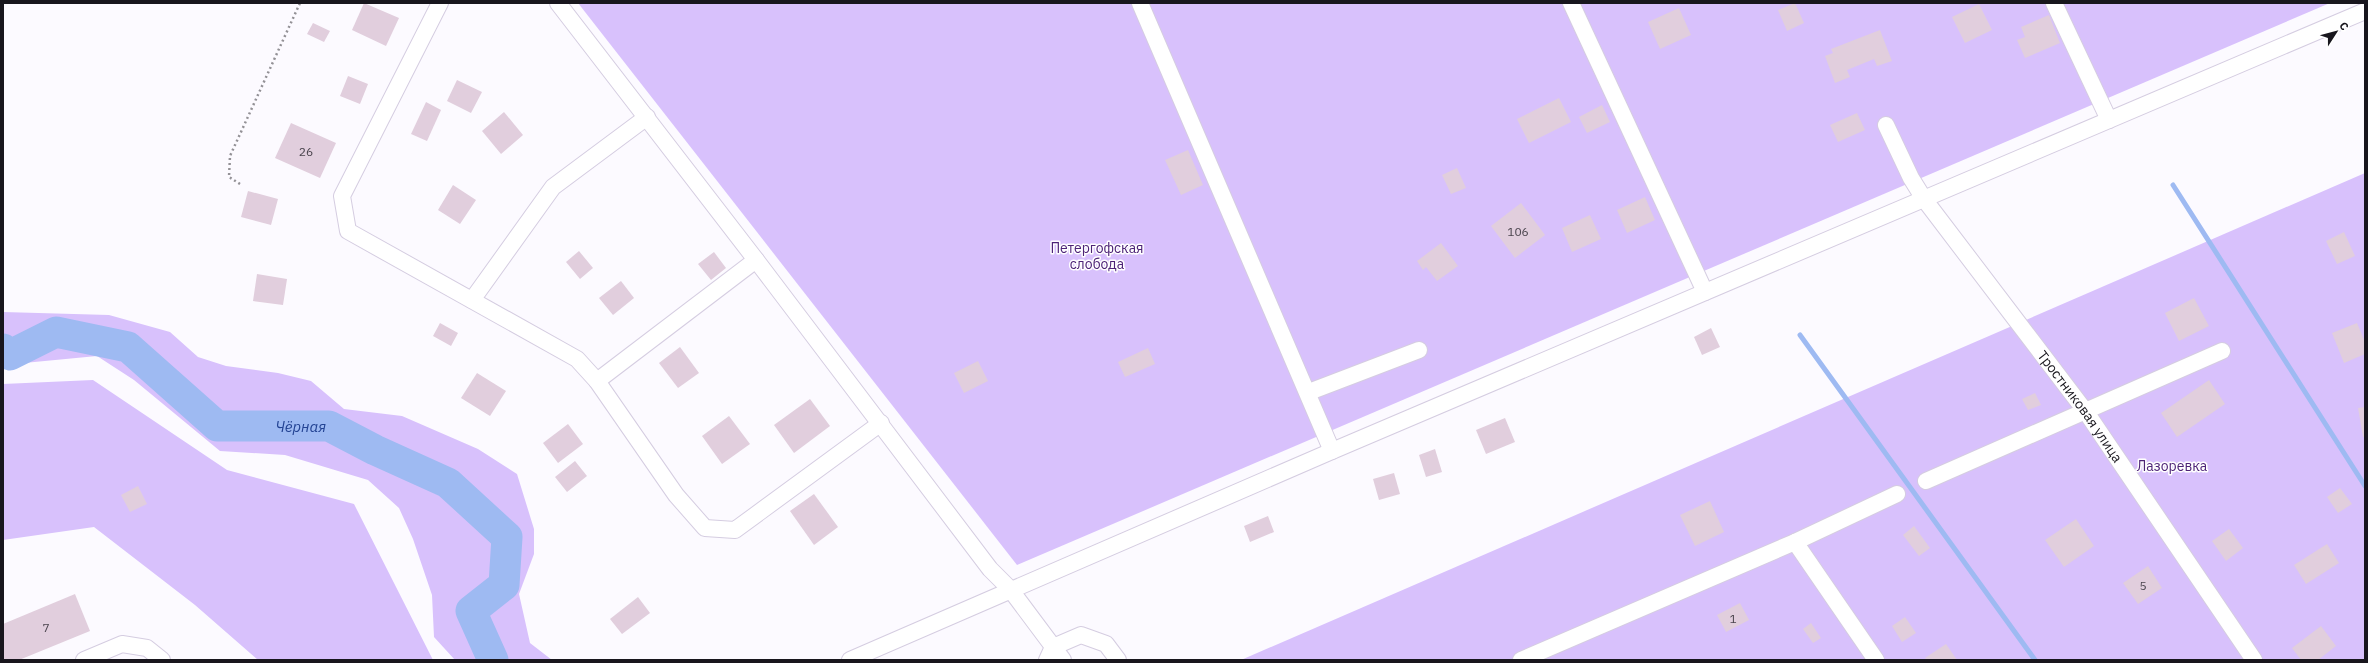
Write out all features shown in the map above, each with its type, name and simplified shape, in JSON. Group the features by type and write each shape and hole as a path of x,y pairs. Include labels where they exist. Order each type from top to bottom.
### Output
{"street":[{"path":"440,3 342,196 348,231 577,359 597,381 676,495 705,528 735,530 881,423"},
{"path":"558,3 881,423 990,569 1010,589 1050,654 1063,660"},
{"path":"1140,3 1309,392 1332,451"},
{"path":"1571,3 1705,292"},
{"path":"2054,3 2109,120"},
{"path":"850,660 1010,589 1332,451 2365,12"},
{"path":"472,300 553,187 647,117"},
{"name":"Тростниковая улица","path":"1886,125 1911,178 1924,199 2086,412 2254,660"},
{"path":"597,381 756,260"},
{"path":"1309,392 1419,350"},
{"path":"1926,481 2222,351"},
{"path":"1521,660 1795,542 1897,494"},
{"path":"1795,542 1876,660"},
{"path":"1050,654 1081,635 1106,644 1118,660"},
{"path":"84,660 122,644 146,648 162,660"}],"path":[{"path":"240,184 229,177 230,156 300,3"}],"green space":[{"name":"Петергофская слобода","path":"578,3 2330,3 1017,565"},
{"name":"Лазоревка","path":"2365,173 2365,660 1241,660"},
{"path":"3,312 109,315 170,332 198,357 226,366 278,373 311,381 344,409 402,416 478,449 517,474 534,529 534,554 519,594 530,643 552,660 455,660 434,637 432,595 413,539 399,508 368,480 285,455 220,451 134,380 97,356 3,365"},
{"path":"93,380 227,470 354,504 433,660 258,660 195,605 94,527 3,540 3,384"}],"building":[{"path":"364,3 399,18 386,46 352,30"},
{"path":"1795,3 1804,23 1787,31 1778,10"},
{"path":"1979,4 1992,30 1965,43 1952,17"},
{"path":"1679,8 1691,35 1660,49 1648,22"},
{"path":"2049,15 2060,43 2025,58 2017,40 2025,37 2021,27"},
{"path":"313,23 330,31 324,42 307,34"},
{"path":"1880,30 1892,61 1877,66 1874,59 1847,70 1850,77 1835,83 1825,56 1833,53 1831,49"},
{"path":"348,76 368,84 360,104 340,96"},
{"path":"457,80 482,92 471,113 447,101"},
{"path":"1559,98 1571,122 1529,143 1517,119"},
{"path":"426,102 441,110 427,141 411,134"},
{"path":"1602,105 1610,122 1587,133 1579,117"},
{"path":"504,112 523,135 501,154 482,131"},
{"path":"1857,113 1865,130 1838,142 1830,125"},
{"path":"291,123 336,143 320,178 275,158"},
{"path":"1188,150 1203,185 1181,195 1165,160"},
{"path":"1457,168 1466,188 1451,194 1442,175"},
{"path":"453,185 476,200 460,224 438,210"},
{"path":"248,191 278,199 271,225 241,217"},
{"path":"1645,197 1655,220 1627,233 1617,210"},
{"path":"1521,203 1545,235 1515,258 1491,226"},
{"path":"1590,215 1601,239 1572,252 1562,228"},
{"path":"2344,232 2355,256 2337,264 2326,241"},
{"path":"1441,243 1458,266 1437,281 1426,267 1423,270 1417,261"},
{"path":"579,251 593,268 580,279 566,262"},
{"path":"714,252 726,268 711,280 698,264"},
{"path":"257,274 287,279 283,305 253,301"},
{"path":"621,281 634,298 613,315 599,298"},
{"path":"2194,298 2209,326 2179,341 2165,313"},
{"path":"440,323 458,333 451,346 433,336"},
{"path":"2357,323 2365,342 2365,354 2344,363 2332,333"},
{"path":"1711,328 1720,347 1702,355 1694,337"},
{"path":"680,347 699,373 678,388 659,363"},
{"path":"1148,348 1155,364 1125,377 1118,362"},
{"path":"978,361 988,381 964,393 954,373"},
{"path":"477,373 506,391 490,416 461,398"},
{"path":"2209,380 2225,404 2177,437 2161,413"},
{"path":"2035,393 2041,405 2028,410 2022,399"},
{"path":"810,399 830,426 794,453 774,425"},
{"path":"2365,407 2365,437 2363,437 2358,408"},
{"path":"729,416 750,444 722,464 702,436"},
{"path":"1505,418 1515,442 1486,454 1476,430"},
{"path":"568,424 583,444 558,463 543,443"},
{"path":"1435,449 1442,472 1426,477 1419,455"},
{"path":"575,461 587,476 567,492 555,477"},
{"path":"1394,473 1400,494 1379,500 1373,479"},
{"path":"138,486 147,504 130,512 121,495"},
{"path":"2340,488 2352,504 2338,513 2327,497"},
{"path":"814,494 838,527 814,545 790,511"},
{"path":"1710,501 1724,532 1695,546 1680,515"},
{"path":"1268,516 1274,532 1250,542 1244,526"},
{"path":"2076,519 2094,546 2064,567 2045,540"},
{"path":"1914,526 1930,548 1919,556 1903,535"},
{"path":"2229,529 2243,548 2226,561 2212,541"},
{"path":"2327,544 2339,563 2306,584 2294,565"},
{"path":"2148,566 2162,588 2138,604 2123,583"},
{"path":"75,594 90,631 19,660 3,660 3,624"},
{"path":"638,597 650,613 622,634 610,619"},
{"path":"1740,603 1749,620 1726,632 1717,615"},
{"path":"1905,617 1916,633 1902,642 1892,626"},
{"path":"1811,623 1821,638 1813,643 1803,629"},
{"path":"2321,626 2336,646 2318,660 2301,660 2292,648"},
{"path":"1946,644 1957,660 1927,660 1925,658"}],"waterway":[{"path":"2173,185 2365,486"},
{"name":"Чёрная","path":"3,349 10,355 56,332 128,347 217,426 329,426 375,450 448,483 507,537 504,585 471,611 493,660"},
{"path":"1800,335 2035,660"}]}
